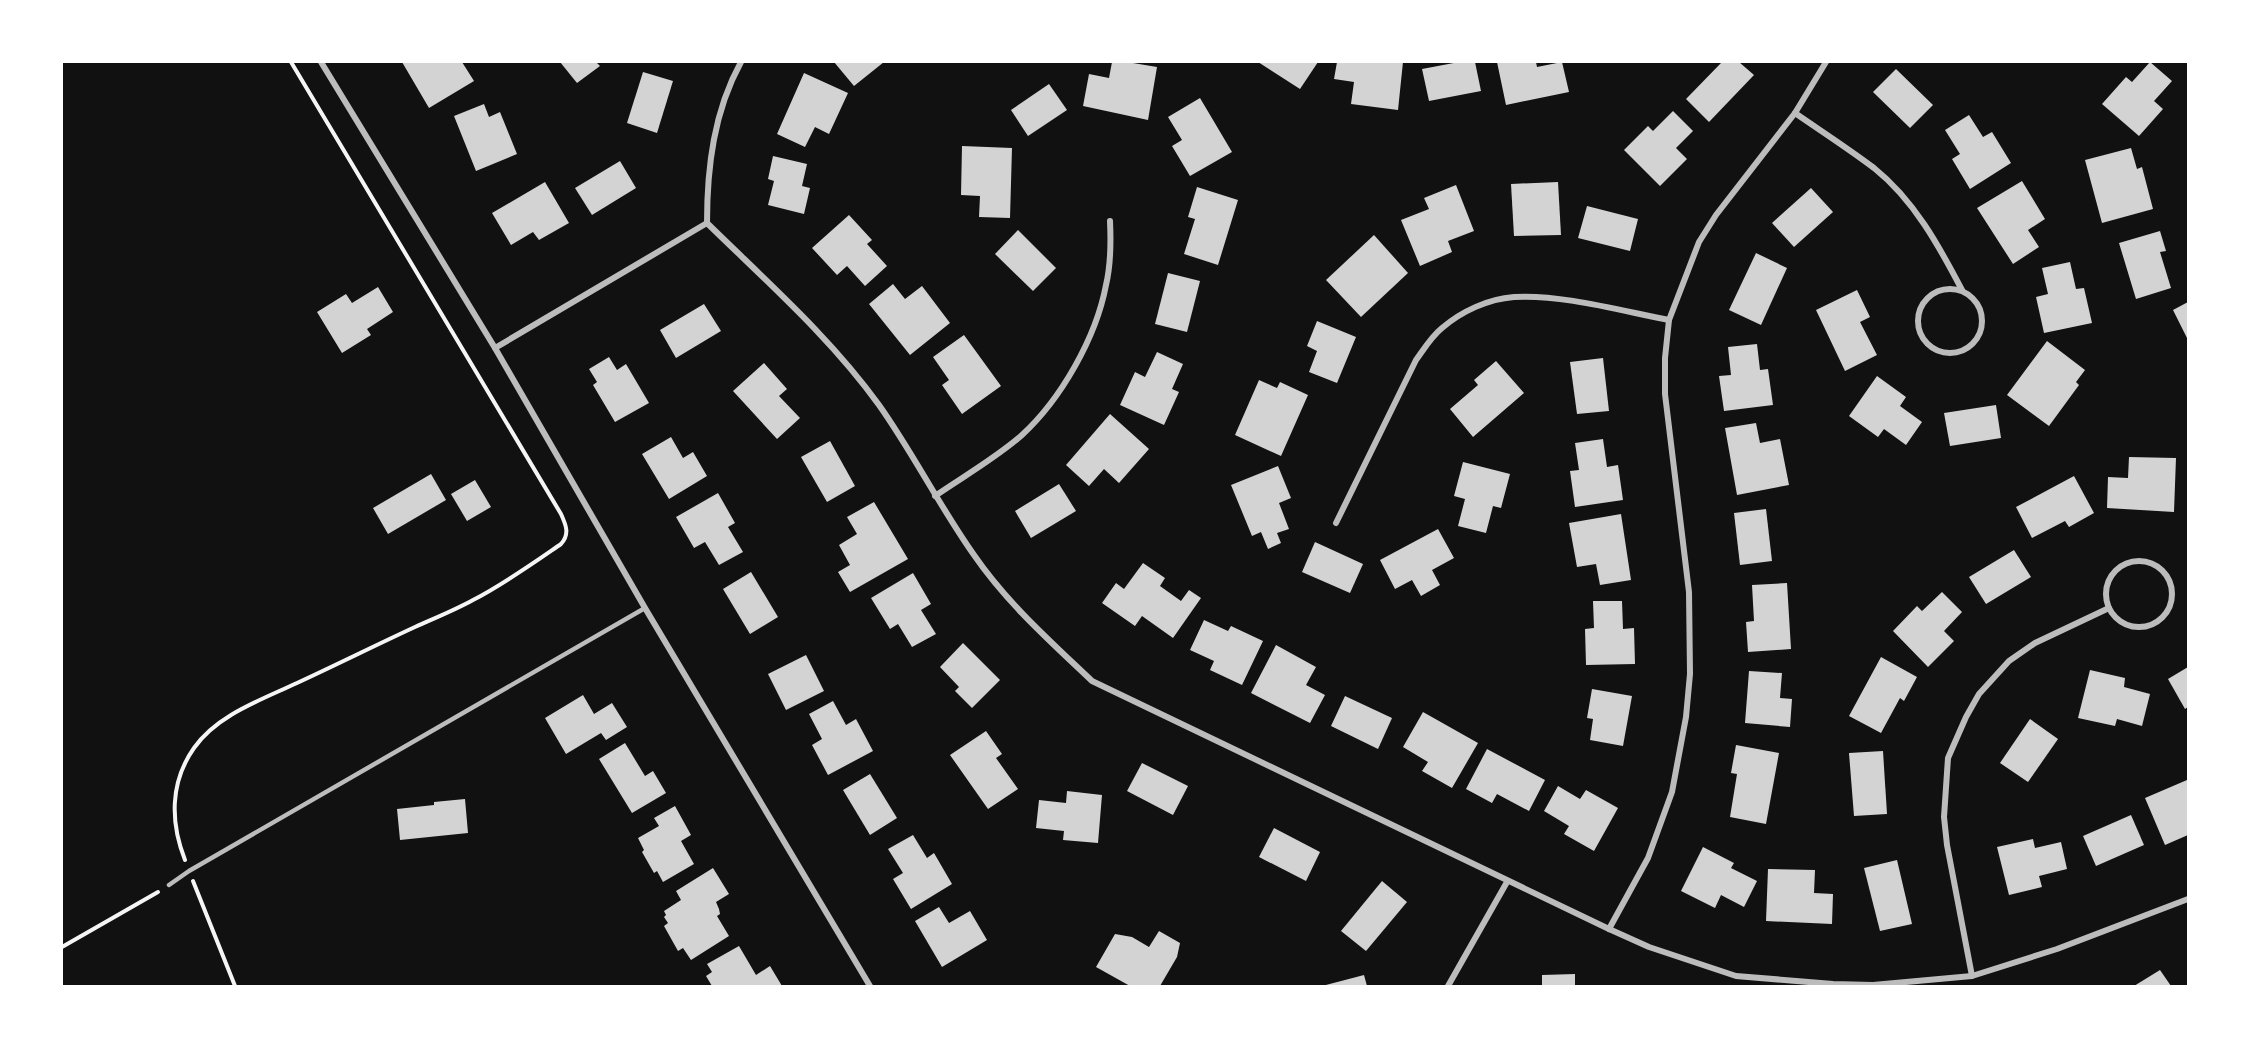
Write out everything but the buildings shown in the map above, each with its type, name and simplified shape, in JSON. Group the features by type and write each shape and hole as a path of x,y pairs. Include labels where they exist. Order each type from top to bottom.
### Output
{"street":[{"path":"321,62 495,348 645,608 870,987"},
{"path":"741,62 732,77 714,139 707,178 707,223 823,338 848,366 879,406 974,556 1031,624 1092,681 1609,929 1649,947 1736,976 1863,985 1972,976 2057,949 2188,899"},
{"path":"1609,929 1648,858 1672,792 1686,717 1691,632 1689,592 1665,394 1665,358 1669,320 1699,242 1716,215 1795,113 1826,62"},
{"path":"1795,113 1874,169 1891,184 1925,226 1942,251 1962,290 1971,296 1982,314 1980,335 1966,350 1956,353 1936,350 1927,344 1918,325 1918,314 1930,296 1940,290 1951,288 1962,290"},
{"path":"935,496 1021,435 1038,419 1065,383 1093,328 1106,285 1111,243 1110,221"},
{"path":"495,348 707,223"},
{"path":"1336,523 1416,360 1442,328 1464,313 1492,301 1512,297 1530,297 1566,301 1669,320"},
{"path":"2140,561 2152,564 2168,579 2171,599 2162,617 2153,623 2133,626 2123,623 2109,608 2106,597 2111,575 2119,567 2129,562 2140,561"},
{"path":"1972,976 1947,845 1944,800 1948,758 1979,694 2009,661 2035,643 2109,608"},
{"path":"1448,987 1507,882"}],"lane":[{"path":"169,885 189,871 645,608"}],"path":[{"path":"235,987 189,871 176,830 174,812 176,790 182,768 195,747 207,734 234,714 472,601 561,544 566,539 567,531 561,514 291,62"},
{"path":"62,947 169,885"}]}
